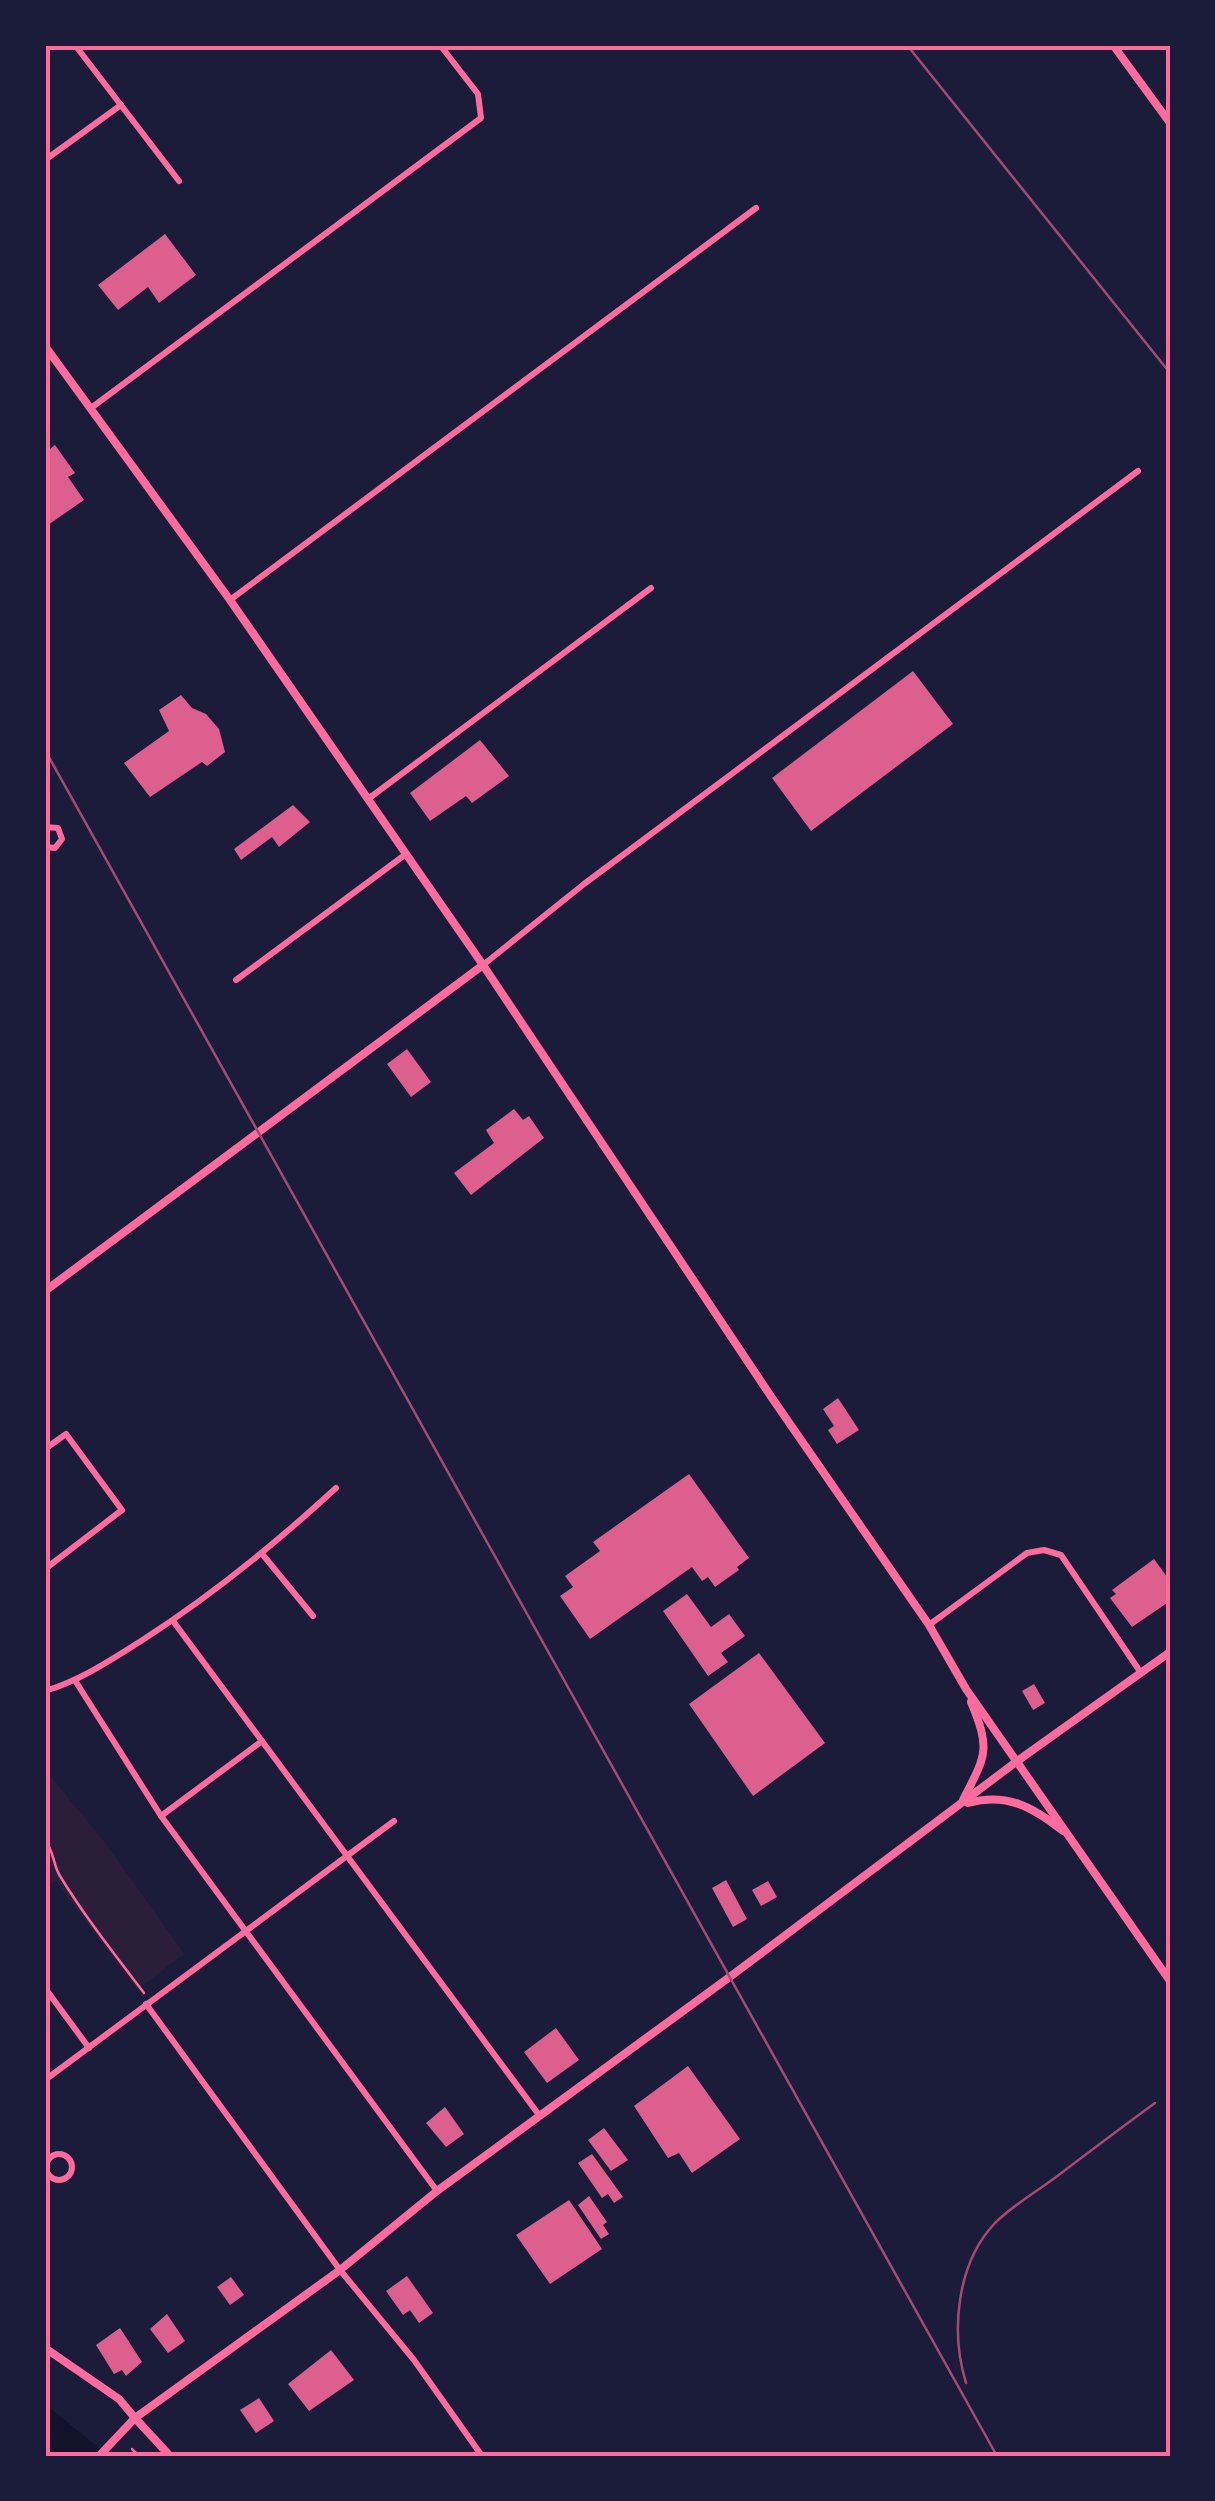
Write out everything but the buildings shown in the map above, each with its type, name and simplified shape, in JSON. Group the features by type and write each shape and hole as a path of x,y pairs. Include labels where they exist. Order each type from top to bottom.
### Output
{"main road":[{"path":"1114,45 1170,123"},
{"path":"45,346 230,600 484,965 772,1398 929,1625 966,1688 1170,1981"},
{"path":"45,1292 484,965"},
{"path":"99,2456 135,2418 340,2270 437,2191 1170,1652"},
{"path":"961,1805 985,1754 984,1729 966,1688"},
{"path":"961,1805 988,1798 1018,1801 1071,1836"},
{"path":"45,2348 119,2399 170,2456"}],"street":[{"path":"75,45 178,182"},
{"path":"91,408 481,118 478,94 440,45"},
{"path":"45,160 122,105"},
{"path":"230,600 756,208"},
{"path":"484,965 584,884 1138,471"},
{"path":"368,800 652,588"},
{"path":"45,828 56,826 62,836 60,844 46,848"},
{"path":"236,980 406,854"},
{"path":"45,1449 66,1434 122,1510 45,1569"},
{"path":"45,1691 76,1682 173,1620 263,1555 336,1488"},
{"path":"929,1625 1028,1554 1044,1550 1061,1556 1141,1673"},
{"path":"263,1555 313,1616"},
{"path":"173,1620 540,2115"},
{"path":"76,1682 161,1816 437,2191"},
{"path":"161,1816 262,1741"},
{"path":"45,2080 394,1821"},
{"path":"45,1988 89,2048"},
{"path":"146,2004 482,2456"},
{"path":"64,2154 72,2164 70,2173 60,2179 52,2178 46,2159 64,2154"}],"path":[{"path":"45,1840 56,1871 144,1993"},
{"path":"132,2448 140,2456"}],"shaded area":[{"path":"45,1770 106,1844 184,1954 137,1990 56,1881 45,1888"},
{"path":"45,2404 109,2456 45,2456"}],"railway":[{"path":"907,45 1170,373"},
{"path":"45,750 997,2456"},
{"path":"966,2383 958,2342 960,2298 982,2239 1009,2210 1155,2103"}]}
